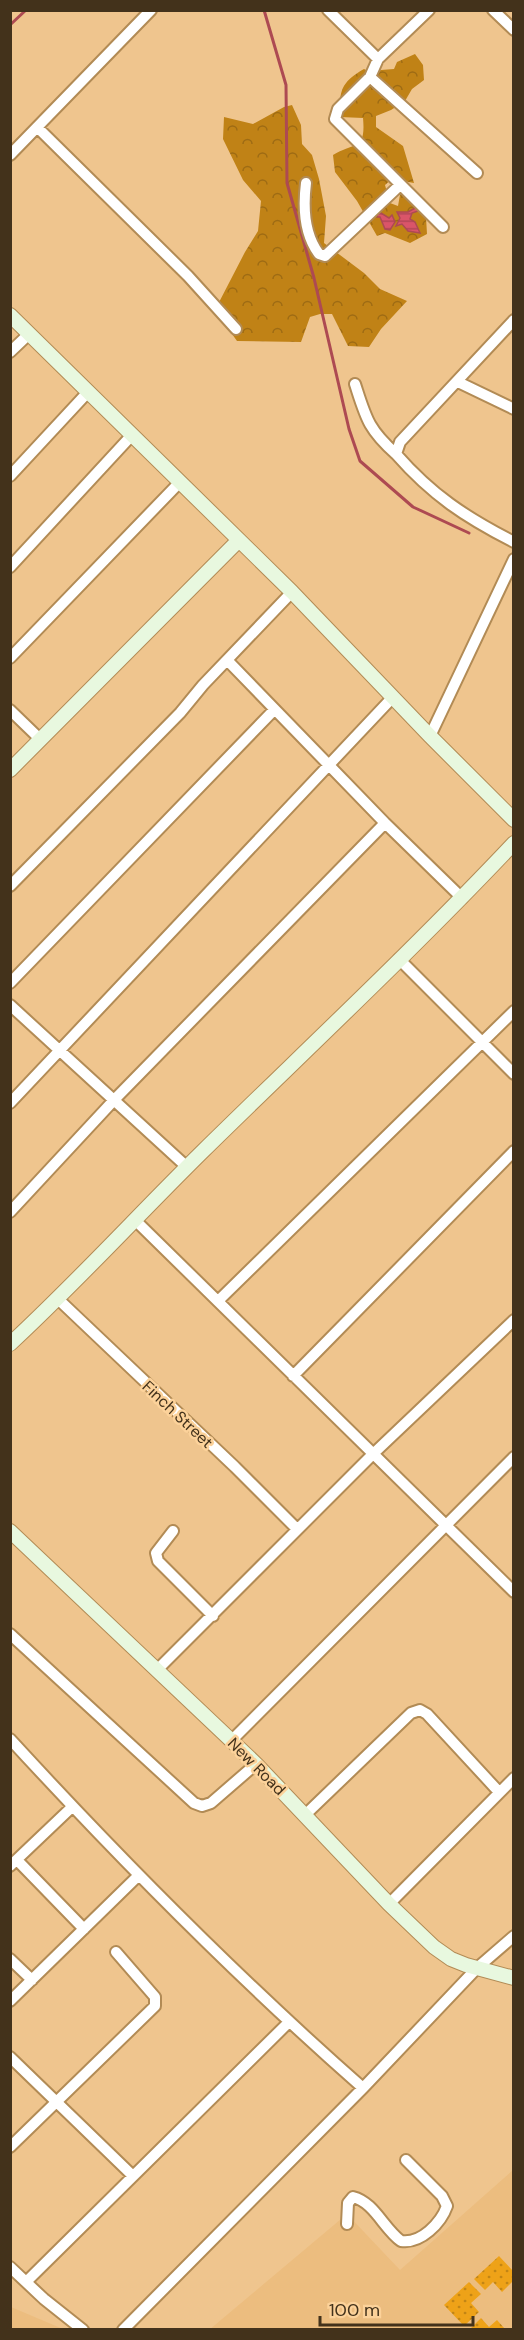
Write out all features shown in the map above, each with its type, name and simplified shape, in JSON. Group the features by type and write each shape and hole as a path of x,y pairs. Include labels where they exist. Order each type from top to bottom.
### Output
{"street":[{"path":"10,155 151,10"},
{"path":"328,10 378,59"},
{"path":"429,10 378,59 370,77 338,110 335,119 442,227"},
{"path":"493,10 513,30"},
{"path":"370,77 477,173"},
{"path":"38,128 188,276 236,329"},
{"path":"306,183 305,216 313,247 319,254 325,256 400,185"},
{"path":"10,315 292,592 513,820"},
{"path":"396,454 400,442 513,320"},
{"path":"10,352 29,334"},
{"path":"458,382 513,409"},
{"path":"355,384 368,422 377,437 451,506 513,542"},
{"path":"10,476 88,392"},
{"path":"10,567 132,435"},
{"path":"10,658 179,483"},
{"path":"10,770 238,541"},
{"path":"430,736 513,559"},
{"path":"10,885 180,713 292,592"},
{"path":"227,660 385,823 462,898"},
{"path":"10,1103 393,697"},
{"path":"10,710 40,739"},
{"path":"10,984 274,710"},
{"path":"10,1212 115,1099 385,823"},
{"path":"10,1344 462,898 513,843"},
{"path":"399,959 513,1074"},
{"path":"10,1005 187,1167"},
{"path":"218,1301 513,1011"},
{"path":"293,1376 513,1151"},
{"path":"135,1220 513,1592"},
{"name":"Finch Street","path":"58,1299 297,1529"},
{"path":"158,1669 373,1454 513,1320"},
{"path":"232,1740 513,1457"},
{"name":"New Road","path":"10,1531 232,1740 389,1904 434,1947 451,1959 513,1978"},
{"path":"172,1531 156,1553 158,1561 213,1616"},
{"path":"10,1634 194,1803 202,1806 211,1803 256,1764"},
{"path":"305,1815 411,1713 420,1710 427,1714 499,1792"},
{"path":"10,1739 72,1807 288,2023 363,2088"},
{"path":"389,1904 513,1778"},
{"path":"72,1807 14,1863 84,1929"},
{"path":"10,2001 139,1875"},
{"path":"123,2330 363,2088 477,1968 513,1936"},
{"path":"10,2147 155,2006 155,1997 116,1952"},
{"path":"10,1959 32,1980"},
{"path":"26,2282 288,2023"},
{"path":"10,2057 133,2175"},
{"path":"347,2224 348,2203 352,2197 360,2199 373,2210 401,2241 408,2242 425,2234 444,2214 447,2206 442,2196 406,2160"},
{"path":"10,2267 83,2330"}],"shaded area":[{"path":"417,207 418,211 412,213 410,219 415,222 420,233 408,231 402,224 396,226 400,218 397,212 408,212"},
{"path":"377,213 389,218 392,215 395,222 390,230 385,229"},
{"path":"513,2170 513,2329 209,2330 347,2214 400,2270"},
{"path":"499,2256 513,2271 513,2281 502,2292 493,2282 485,2290 474,2279"},
{"path":"469,2282 481,2294 471,2303 479,2312 464,2326 444,2305"},
{"path":"11,2307 63,2329 11,2329"},
{"path":"481,2318 489,2327 497,2320 505,2329 472,2329"}],"green space":[{"path":"415,54 423,65 424,80 412,89 405,101 376,116 376,127 403,146 414,183 392,179 385,185 390,203 398,206 401,189 426,217 427,234 410,243 385,233 377,236 357,201 335,172 333,155 357,144 363,136 363,118 340,117 341,94 350,78 364,69 372,73 394,69 397,62"},
{"path":"292,105 301,125 302,144 312,155 319,179 326,216 324,243 364,273 380,289 407,301 381,329 369,347 348,346 332,314 310,317 301,342 237,341 215,310 258,231 261,201 243,180 223,139 224,117 253,124"}],"waterway":[{"path":"10,25 26,10"},
{"path":"264,10 286,85 287,183 314,278 349,429 360,461 413,507 469,533"}]}
